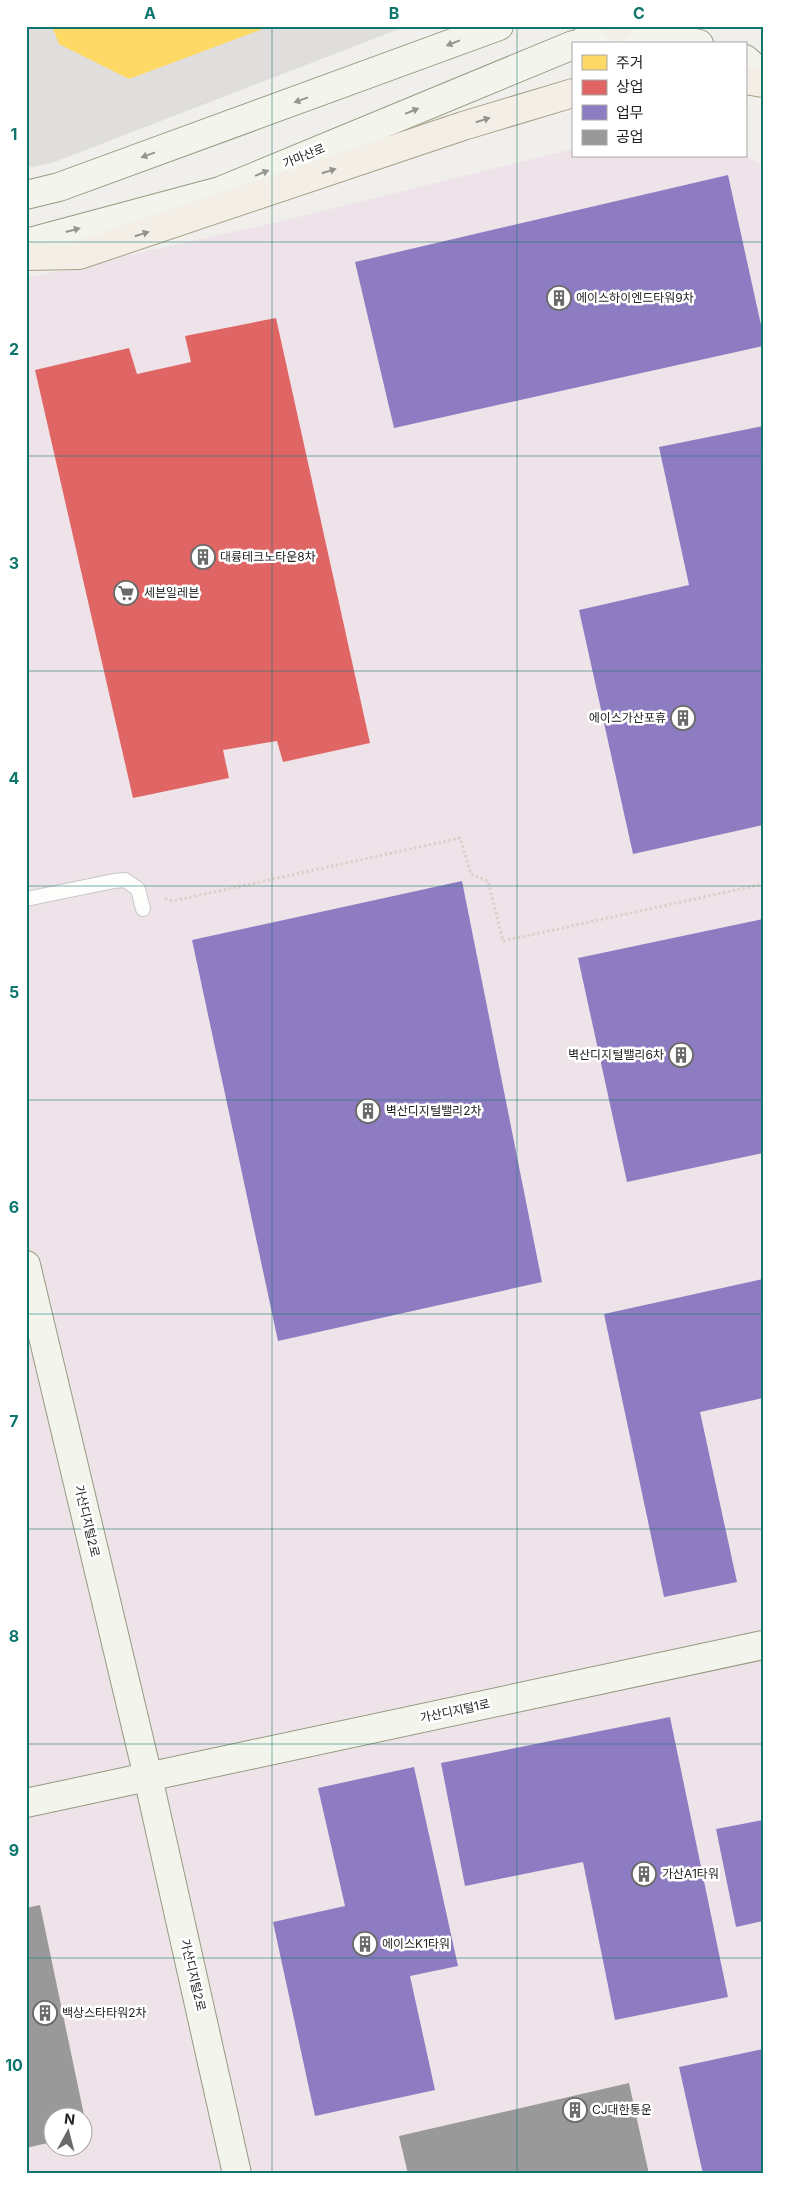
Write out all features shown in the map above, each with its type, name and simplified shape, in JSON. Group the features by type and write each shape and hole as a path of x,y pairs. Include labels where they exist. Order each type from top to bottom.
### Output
{"main road":[{"path":"746,80 763,83"},
{"path":"26,256 79,255 463,126 572,93"}],"street":[{"path":"26,195 59,187 499,26"},
{"name":"가마산로","path":"580,42 618,27"},
{"path":"583,42 643,31 690,42"},
{"name":"가마산로","path":"26,243 220,191 572,45"},
{"path":"746,60 763,75"},
{"name":"가산디지털2로","path":"26,1265 148,1777 237,2174"},
{"name":"가산디지털1로","path":"148,1777 763,1645"},
{"path":"26,1803 148,1777"}],"lane":[{"path":"26,899 125,880 132,884 138,893 143,909"}],"path":[{"path":"138,893 174,901 460,838 471,874 488,881 503,941 763,884"}],"shaded area":[{"path":"26,26 407,26 52,163 26,168"},
{"path":"572,149 572,158 746,158 746,156 763,165 763,2174 26,2174 26,278 282,221"}],"building: 주거":[{"path":"52,26 271,26 129,79 59,44"}],"building: 상업":[{"name":"대륭테크노타운8차","path":"276,318 370,743 283,762 277,741 223,750 229,778 133,798 35,370 129,348 137,374 191,362 185,336"}],"building: 업무":[{"name":"에이스하이엔드타워9차","path":"728,175 763,334 763,346 394,428 355,262"},
{"name":"에이스가산포휴","path":"763,426 763,825 633,854 579,610 689,585 659,447"},
{"name":"벽산디지털밸리2차","path":"462,881 542,1282 278,1341 192,940"},
{"name":"벽산디지털밸리6차","path":"763,919 763,1153 627,1182 578,958"},
{"path":"763,1279 763,1398 700,1412 737,1582 664,1597 604,1314"},
{"name":"가산A1타워","path":"670,1717 728,1997 615,2020 583,1862 465,1886 441,1763"},
{"name":"에이스K1타워","path":"414,1767 458,1966 410,1976 435,2090 315,2116 273,1922 345,1906 318,1788"},
{"path":"763,1820 763,1921 736,1927 716,1829"},
{"path":"763,2049 763,2174 703,2174 679,2067"}],"building: 공업":[{"name":"백상스타타워2차","path":"40,1905 83,2108 42,2108 42,2144 26,2148 26,1908"},
{"name":"CJ대한통운","path":"629,2083 649,2174 408,2174 399,2136"}],"place":[{"name":"에이스하이엔드타워9차","path":"559,298"},
{"name":"대륭테크노타운8차","path":"203,557"},
{"name":"세븐일레븐","path":"126,593"},
{"name":"에이스가산포휴","path":"683,718"},
{"name":"벽산디지털밸리6차","path":"681,1055"},
{"name":"벽산디지털밸리2차","path":"368,1111"},
{"name":"가산A1타워","path":"644,1874"},
{"name":"에이스K1타워","path":"365,1944"},
{"name":"백상스타타워2차","path":"45,2013"},
{"name":"CJ대한통운","path":"575,2110"}]}
